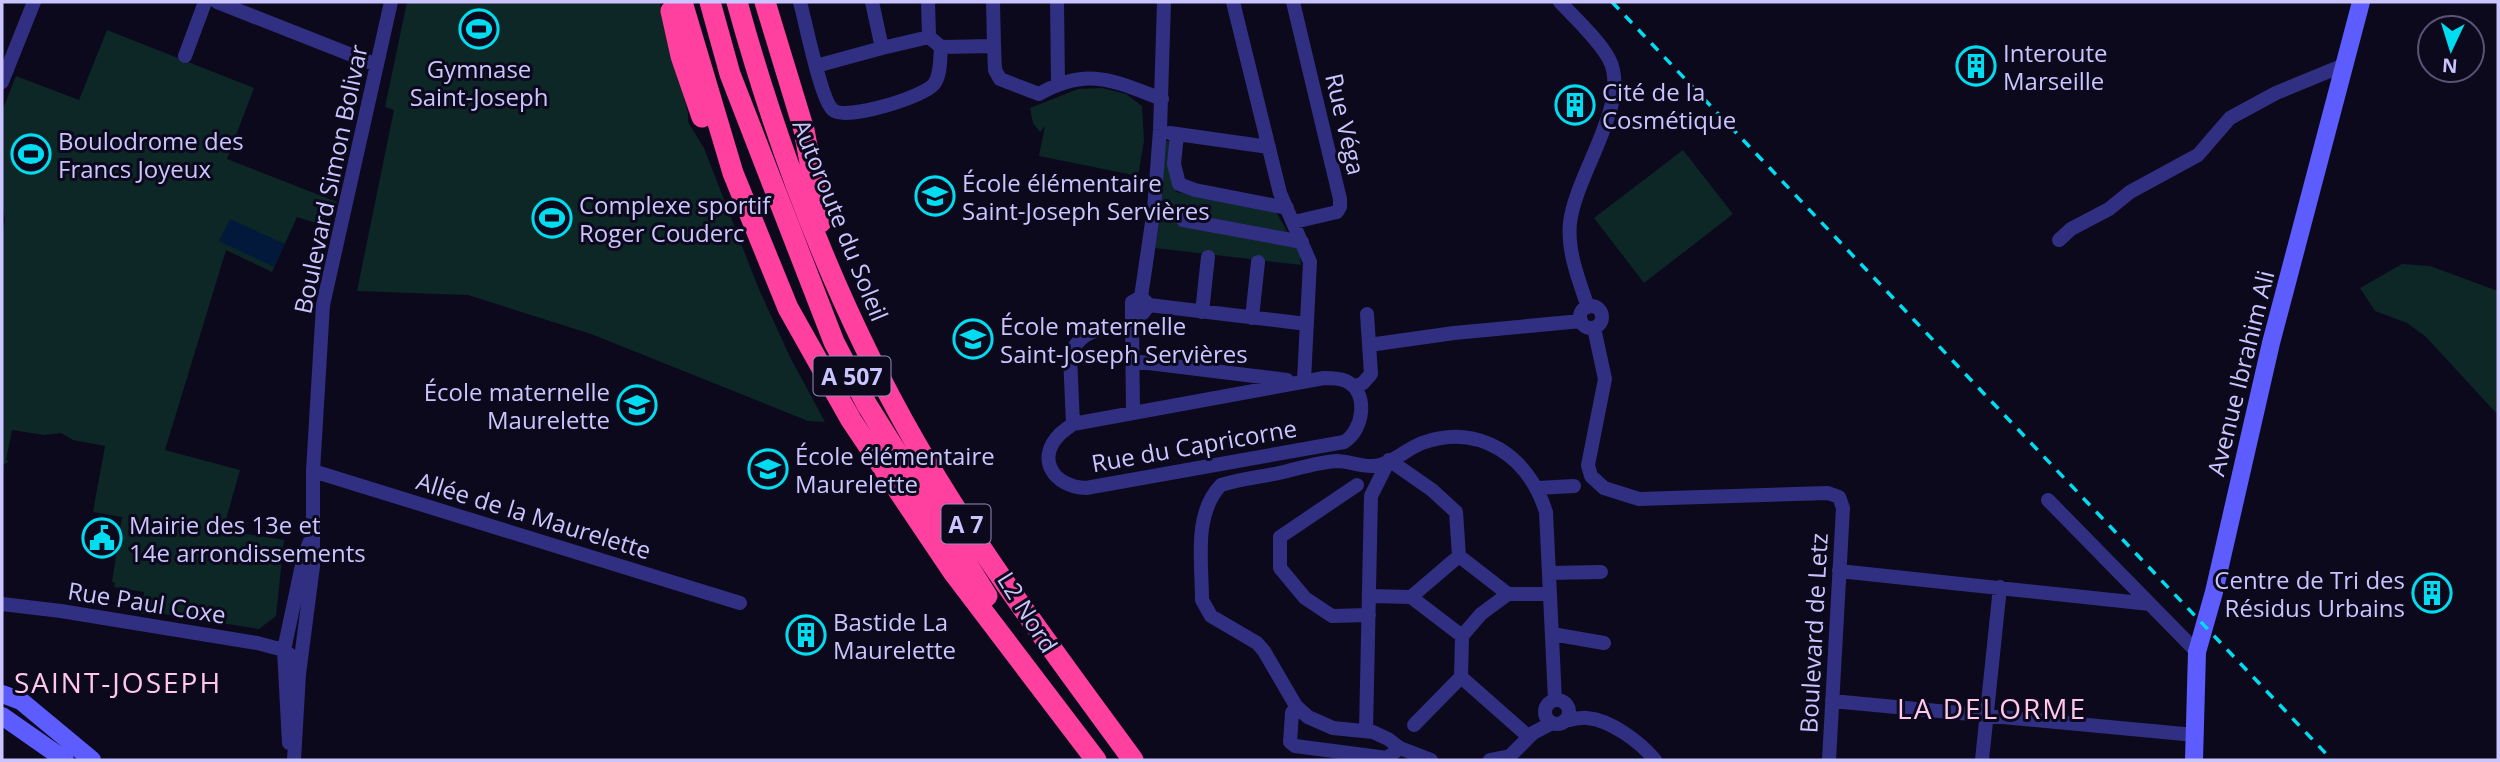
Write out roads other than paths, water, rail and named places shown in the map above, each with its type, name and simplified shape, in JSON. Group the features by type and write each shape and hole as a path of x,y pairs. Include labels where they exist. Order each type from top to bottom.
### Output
{"highway":[{"path":"669,2 681,57 712,147 733,173"},
{"name":"A 7","path":"682,2 733,173 788,308 851,421 953,572 1096,760"},
{"name":"L2 Nord","path":"710,2 730,74 834,342 867,405 1064,716"},
{"name":"Autoroute du Soleil","path":"737,2 767,105 797,188 829,269 887,390 949,498 1034,623 1133,760"},
{"path":"765,2 804,130 829,269"}],"street":[{"path":"2,82 34,2"},
{"path":"185,56 205,2"},
{"path":"217,2 377,65"},
{"name":"Boulevard Simon Bolivar","path":"299,674 313,566 313,471 323,305 391,2"},
{"path":"800,2 816,66 830,108 836,113 853,113 913,97 933,85 939,71 928,2"},
{"path":"872,2 882,48"},
{"path":"993,2 995,70 1000,79 1039,93 1070,80 1104,79 1131,86 1161,99"},
{"path":"1057,2 1058,83"},
{"path":"1145,301 1160,130 1164,2"},
{"path":"1233,2 1280,193 1310,262 1307,324 1300,381"},
{"name":"Rue Véga","path":"1293,2 1340,199 1337,212 1294,222"},
{"path":"1376,344 1454,332 1601,322 1602,316 1597,309 1588,307 1570,245 1570,224 1575,194 1606,125 1613,100 1614,81 1610,60 1560,2"},
{"name":"Avenue Ibrahim Ali","path":"2194,760 2197,652 2214,592 2274,330 2361,2"},
{"path":"816,66 882,48 935,42 994,46"},
{"path":"2059,240 2071,229 2109,209 2130,192 2198,155 2230,118 2276,93 2344,65"},
{"path":"1160,130 1269,147"},
{"path":"1177,134 1174,164 1179,184 1195,190 1287,208"},
{"path":"1183,220 1302,242"},
{"path":"1202,312 1208,257"},
{"path":"1252,318 1258,262"},
{"path":"1133,413 1132,302 1145,301 1202,312 1307,324"},
{"path":"1132,324 1090,332 1079,338 1073,346 1070,356 1073,424 1324,377 1343,379 1354,387 1363,383 1371,374 1367,314"},
{"name":"Boulevard de Letz","path":"1587,324 1605,379 1588,465 1591,476 1604,488 1639,499 1828,493 1839,497 1843,508 1829,760"},
{"path":"1132,361 1300,381"},
{"name":"Rue du Capricorne","path":"1073,424 1059,435 1052,446 1050,468 1060,481 1071,488 1086,488 1344,442 1360,424 1360,400 1354,387"},
{"path":"1431,760 1366,731 1344,730 1320,724 1296,706 1257,643 1211,616 1206,610 1202,600 1202,522 1212,495 1221,485 1335,461 1374,466 1420,443 1438,438 1475,439 1506,451 1518,462 1538,488 1546,512 1552,634 1561,702 1568,716 1554,719 1531,735 1509,758 1490,760"},
{"path":"1366,731 1371,496 1389,460"},
{"path":"1389,460 1432,490 1456,512 1459,556 1508,594"},
{"path":"1357,485 1359,464"},
{"name":"Allée de la Maurelette","path":"313,471 740,603"},
{"path":"1357,485 1371,496"},
{"path":"1357,485 1280,537 1280,568 1305,598 1332,616 1369,615"},
{"path":"1538,488 1574,486"},
{"path":"2048,500 2197,652"},
{"path":"293,760 286,713 284,650 302,565 312,535"},
{"path":"1411,597 1459,556"},
{"path":"1839,571 2150,604"},
{"path":"1549,573 1601,572"},
{"path":"1982,760 2000,587"},
{"path":"1414,725 1461,677 1462,636 1481,614 1508,594 1550,594"},
{"path":"1369,597 1411,597 1462,636"},
{"name":"Rue Paul Coxe","path":"2,604 74,613 257,643 284,650"},
{"path":"1552,634 1604,643"},
{"path":"284,650 290,655 299,674 293,760"},
{"path":"1461,677 1531,735"},
{"path":"2,694 21,701 93,760"},
{"path":"1832,701 2195,735"},
{"path":"1561,702 1585,717 1614,727 1655,760"},
{"path":"1554,719 1546,707 1561,702"},
{"path":"1296,706 1292,713 1290,742 1301,748 1387,758 1400,748"},
{"path":"2,716 65,760"},
{"path":"1554,719 1585,717"}],"water":[{"path":"230,219 285,244 274,267 219,241"}],"railway":[{"path":"1612,2 2332,760"}],"place":[{"name":"Gymnase Saint-Joseph","path":"479,29"},
{"name":"Interoute Marseille","path":"1976,66"},
{"name":"Cité de la Cosmétique","path":"1575,105"},
{"name":"Boulodrome des Francs Joyeux","path":"31,154"},
{"name":"École élémentaire Saint-Joseph Servières","path":"935,196"},
{"name":"Complexe sportif Roger Couderc","path":"552,218"},
{"name":"École maternelle Saint-Joseph Servières","path":"973,339"},
{"name":"École maternelle Maurelette","path":"637,405"},
{"name":"École élémentaire Maurelette","path":"768,469"},
{"name":"Mairie des 13e et 14e arrondissements","path":"102,538"},
{"name":"Centre de Tri des Résidus Urbains","path":"2432,593"},
{"name":"Bastide La Maurelette","path":"806,635"}],"district":[{"name":"SAINT-JOSEPH","path":"118,682"},
{"name":"LA DELORME","path":"1992,708"}]}
